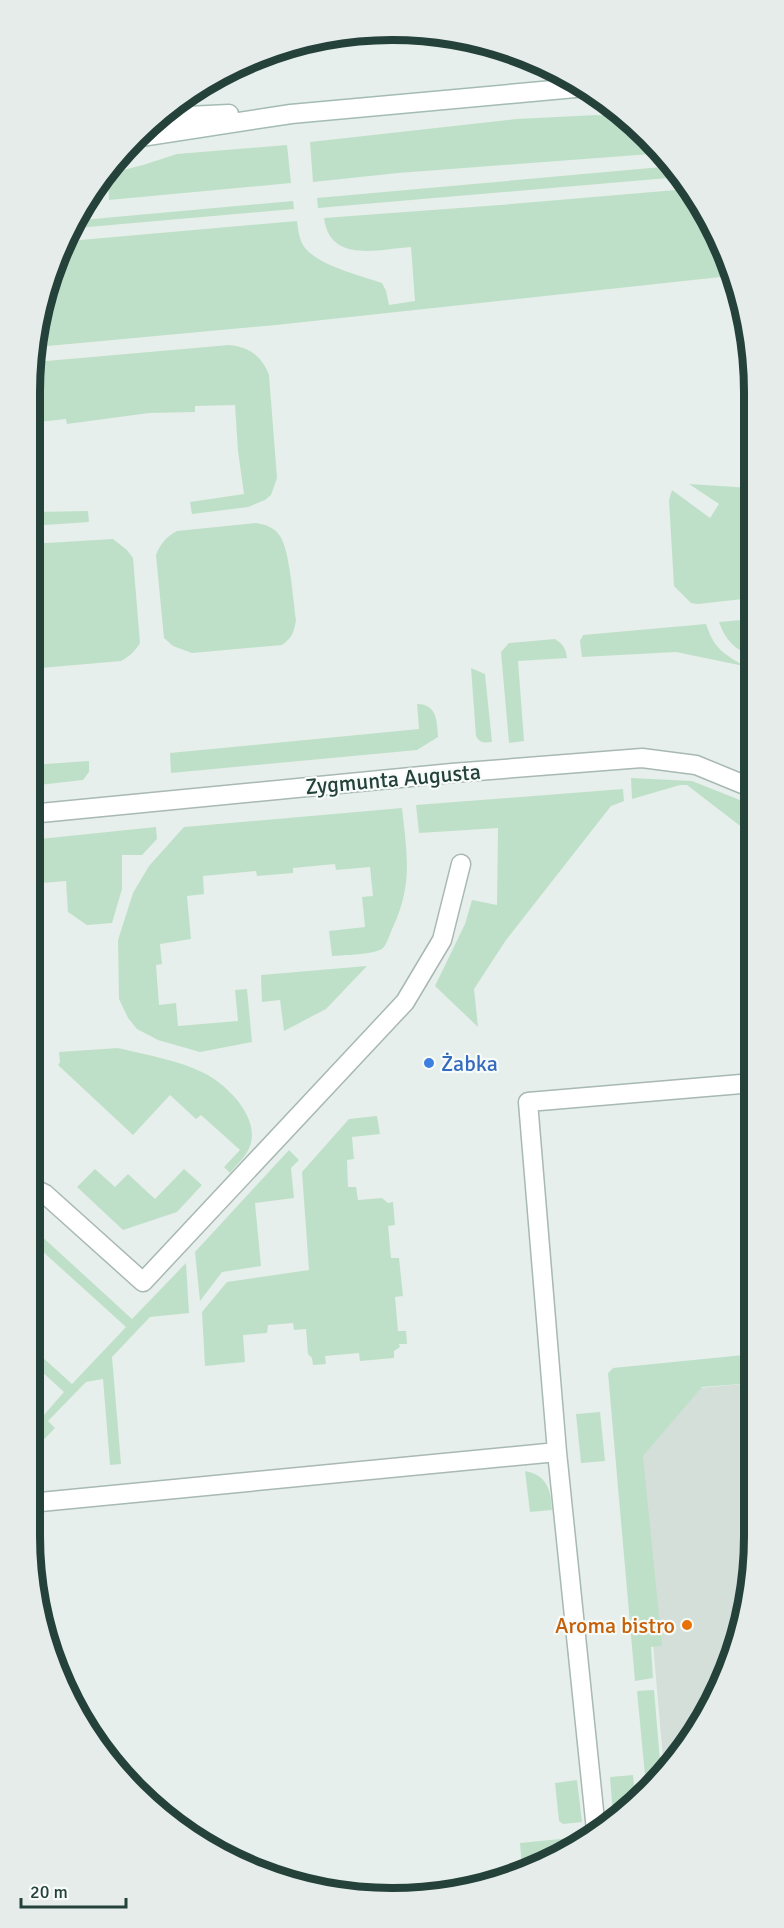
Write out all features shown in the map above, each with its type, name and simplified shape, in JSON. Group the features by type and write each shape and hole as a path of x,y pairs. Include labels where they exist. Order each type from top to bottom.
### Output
{"street":[{"path":"152,135 291,114 570,89"},
{"path":"174,116 205,114 291,114"},
{"name":"Zygmunta Augusta","path":"40,813 452,772 642,758 696,765 744,785"},
{"path":"40,1192 143,1282 405,1002 442,940 461,864"},
{"path":"595,1822 557,1452 528,1102 744,1084"},
{"path":"40,1502 557,1452"}],"shaded area":[{"path":"744,1384 744,1536 737,1605 717,1671 696,1712 663,1759 654,1655 635,1394"}],"green space":[{"path":"610,116 651,154 398,173 313,182 310,142 516,119"},
{"path":"287,145 291,183 109,200 108,185 119,171 177,154"},
{"path":"662,167 671,178 318,208 317,198"},
{"path":"679,190 707,237 724,277 276,325 44,346 52,301 75,240 297,221 301,242 305,248 320,260 382,283 389,305 415,301 411,247 371,251 346,248 328,233 324,218"},
{"path":"293,201 294,209 82,228 86,220"},
{"path":"229,345 249,350 263,363 269,375 277,478 271,495 248,507 192,514 190,502 244,494 235,405 195,406 195,412 149,413 67,424 66,419 40,422 42,361"},
{"path":"689,484 744,488 744,599 691,603 674,586 669,500 672,490 710,518 719,504"},
{"path":"88,511 89,522 40,525 40,512"},
{"path":"256,523 272,528 278,533 283,543 289,564 296,620 290,637 282,645 192,653 173,646 164,638 156,555 162,544 177,531"},
{"path":"113,539 127,550 133,558 140,643 132,654 121,661 40,668 40,543"},
{"path":"744,620 744,653 731,643 719,622"},
{"path":"706,624 720,650 744,666 676,652 582,657 580,641 583,635"},
{"path":"555,639 564,647 567,658 518,661 524,741 509,743 501,652 509,643"},
{"path":"471,668 485,674 492,742 482,742 476,736"},
{"path":"417,704 429,707 435,714 438,737 417,750 171,773 170,753 419,729"},
{"path":"89,761 89,772 83,780 40,785 40,764"},
{"path":"631,778 692,781 744,802 744,829 687,785 632,799"},
{"path":"623,789 624,801 611,806 506,940 474,989 478,1027 435,986 465,924 472,900 497,905 498,828 419,833 416,805"},
{"path":"402,808 407,855 406,883 404,897 383,948 366,953 332,956 329,931 365,927 362,897 373,896 370,867 336,870 335,864 293,868 293,873 257,876 256,871 203,876 204,894 187,896 191,939 160,944 162,964 156,965 159,1005 176,1003 178,1026 238,1021 235,990 247,989 252,1042 200,1052 158,1040 137,1029 128,1018 119,999 118,940 133,893 149,866 184,827"},
{"path":"156,827 157,839 142,855 122,855 122,889 112,923 87,925 68,912 66,881 40,883 40,839"},
{"path":"367,966 326,1009 284,1031 280,1000 262,1002 261,975"},
{"path":"118,1048 194,1068 213,1078 230,1093 245,1111 252,1132 248,1151 230,1173 224,1167 240,1150 201,1115 196,1119 170,1095 133,1135 58,1065 59,1052"},
{"path":"377,1116 380,1134 352,1137 354,1159 347,1160 348,1187 356,1187 358,1200 382,1198 388,1203 393,1202 395,1225 388,1226 391,1258 399,1258 403,1296 395,1297 398,1331 406,1331 407,1344 399,1344 400,1347 394,1351 394,1358 360,1361 359,1353 325,1356 326,1364 313,1365 312,1358 308,1354 306,1329 294,1330 293,1323 268,1325 267,1333 243,1335 245,1362 205,1366 202,1312 227,1282 309,1270 302,1172 349,1119"},
{"path":"289,1150 299,1160 291,1168 294,1198 255,1203 261,1266 222,1272 200,1301 195,1252"},
{"path":"95,1169 115,1187 128,1174 155,1199 184,1169 202,1185 177,1212 123,1230 77,1187"},
{"path":"40,1235 132,1319 186,1263 189,1313 150,1317 112,1357 121,1464 110,1465 103,1379 86,1382 48,1421 55,1428 40,1444 40,1420 64,1392 40,1370 40,1355 72,1384 126,1327 40,1249"},
{"path":"744,1355 744,1384 702,1387 643,1456 662,1646 651,1647 653,1678 635,1681 608,1373 613,1368"},
{"path":"600,1412 605,1461 581,1463 576,1414"},
{"path":"525,1471 538,1476 546,1484 552,1510 530,1512"},
{"path":"654,1690 660,1763 645,1780 637,1691"},
{"path":"633,1775 635,1791 613,1810 610,1777"},
{"path":"577,1780 582,1822 563,1824 559,1821 555,1783"},
{"path":"571,1838 522,1863 520,1843"}],"place":[{"name":"Żabka","path":"429,1063"},
{"name":"Aroma bistro","path":"687,1625"}]}
